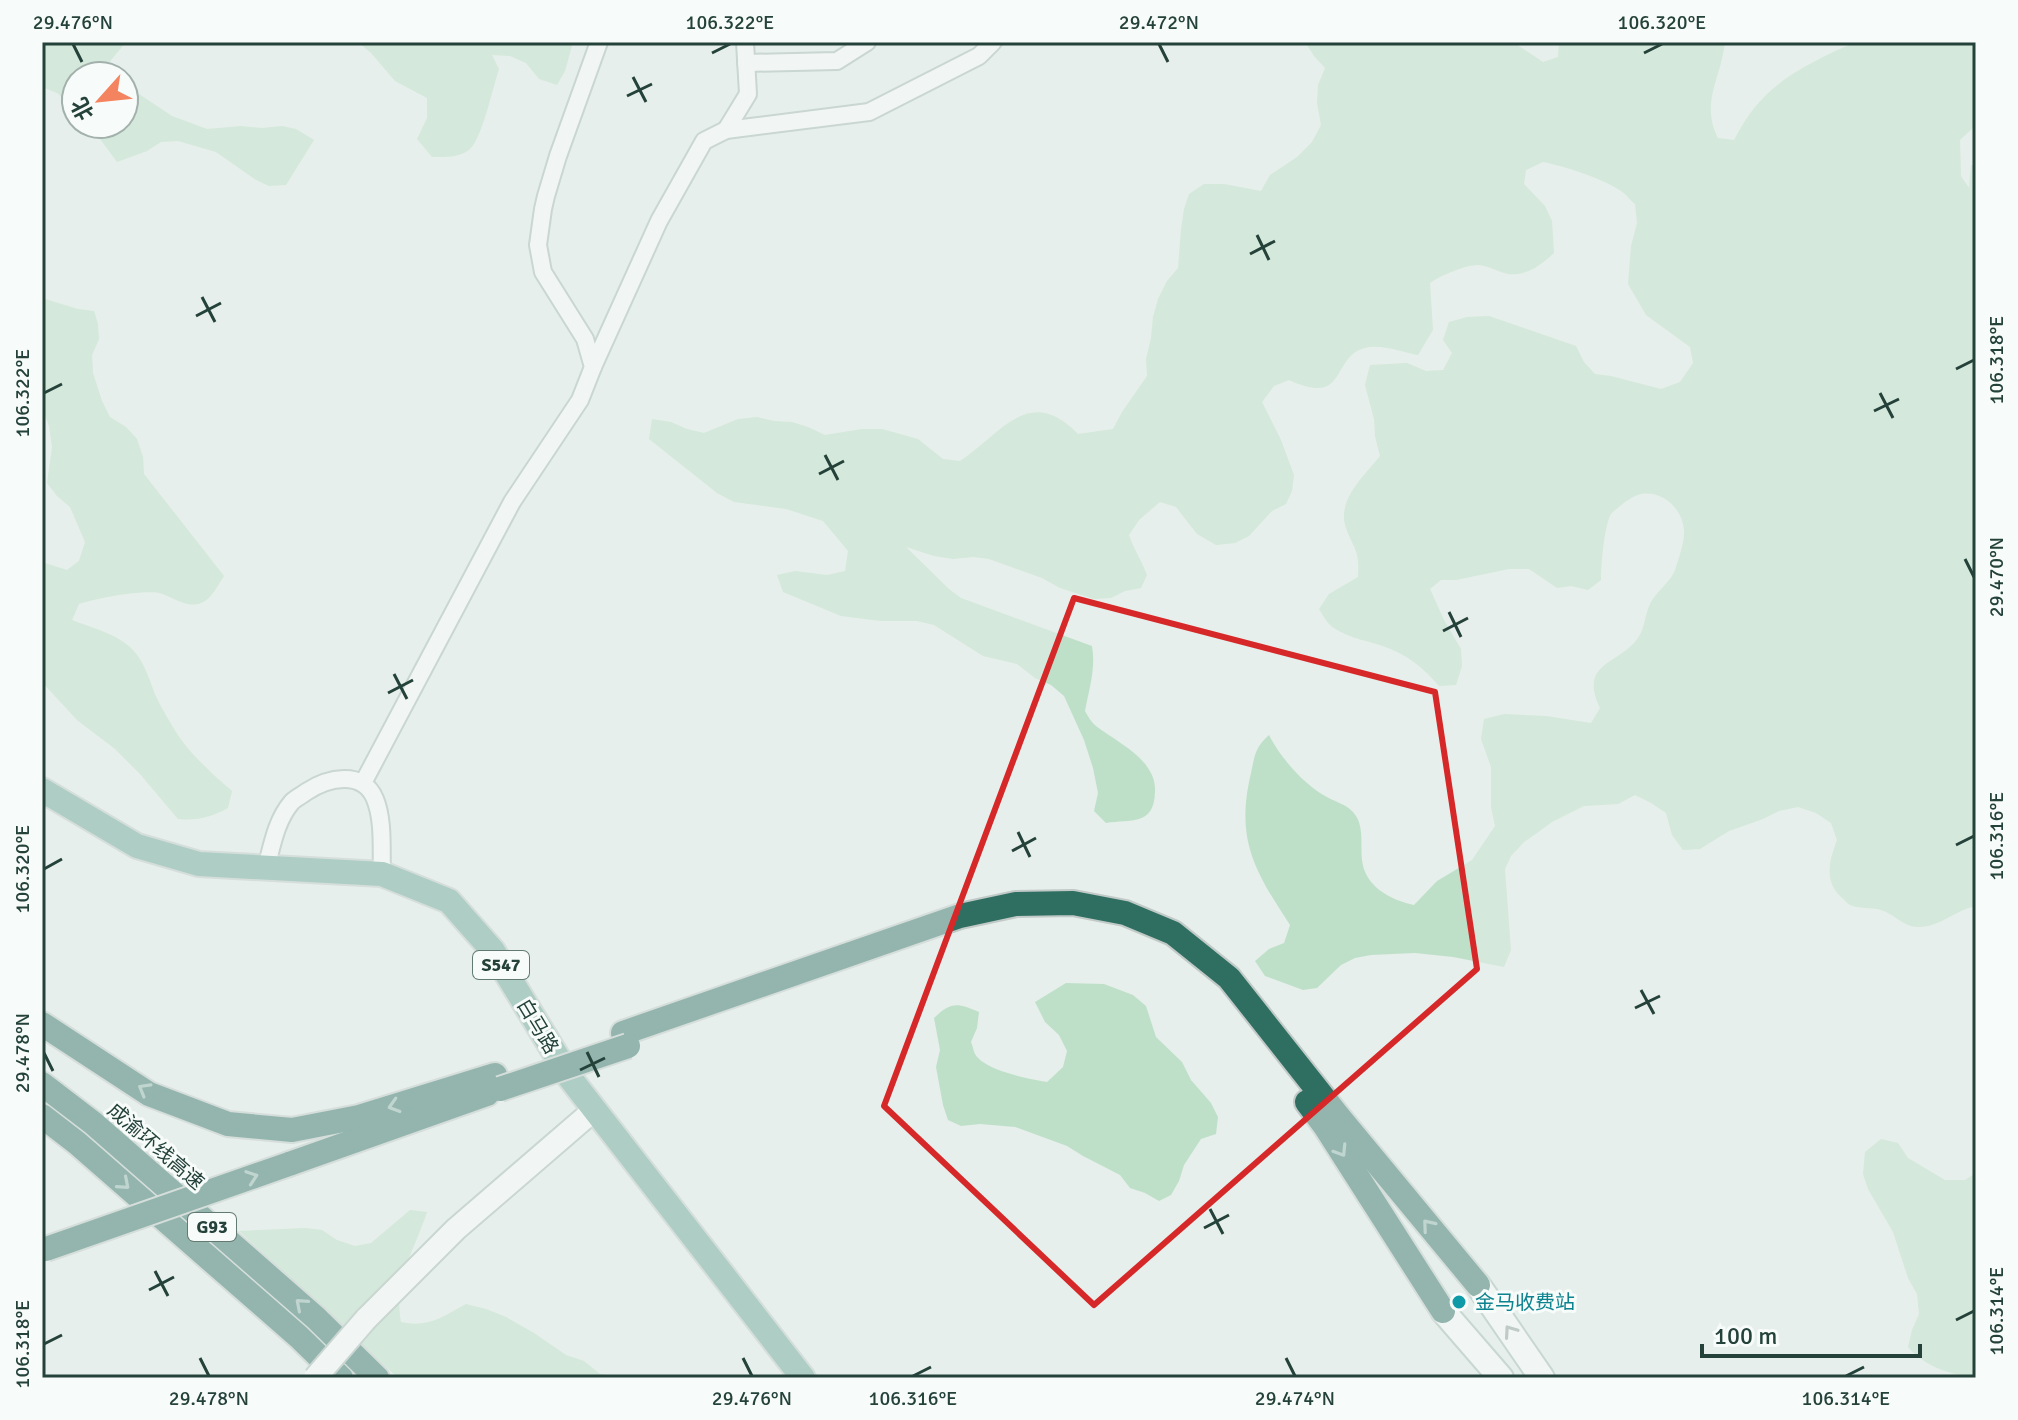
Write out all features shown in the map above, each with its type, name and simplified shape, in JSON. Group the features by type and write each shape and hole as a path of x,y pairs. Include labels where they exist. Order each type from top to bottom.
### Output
{"highway":[{"path":"625,1040 960,916 1016,904 1073,903 1125,913 1173,933 1229,978 1478,1285"},
{"path":"44,1250 289,1164 497,1082 963,930 1017,919 1079,920 1120,927 1169,948 1217,989 1254,1030 1325,1126 1443,1311"},
{"path":"42,1024 149,1094 228,1124 292,1130 359,1117 497,1082"},
{"name":"成渝环线高速","path":"42,1084 93,1123 316,1318 377,1378"},
{"name":"G93","path":"42,1116 299,1337 341,1378"}],"main road":[{"name":"白马路","path":"42,790 137,846 199,864 382,874 449,901 493,951 570,1078 803,1378"},
{"path":"1478,1285 1542,1378"},
{"path":"1443,1311 1501,1378"}],"street":[{"path":"593,367 585,339 543,272 538,245 543,209 558,156 599,42"},
{"path":"726,130 748,94 745,42"},
{"path":"746,63 837,61 867,42"},
{"path":"363,783 512,502 580,400 659,221 704,141 726,130 869,112 979,56 993,42"},
{"path":"266,868 277,829 291,802 316,786 342,778 363,783 376,802 382,874"},
{"path":"315,1378 366,1319 456,1229 594,1110"}],"highlighted area":[{"path":"1074,598 1435,692 1477,969 1094,1305 884,1106"}],"green space":[{"path":"1878,41 1976,42 1976,125 1960,140 1961,176 1969,188 1971,165 1976,165 1976,906 1919,927 1881,910 1850,905 1835,890 1830,877 1837,840 1831,823 1816,813 1798,807 1779,811 1729,831 1700,849 1683,850 1672,835 1666,813 1635,795 1618,804 1584,806 1552,822 1524,842 1511,856 1505,869 1511,950 1504,967 1415,953 1371,955 1341,965 1317,988 1303,990 1265,976 1255,961 1269,949 1284,943 1290,925 1258,871 1247,836 1245,817 1254,761 1258,748 1269,735 1301,778 1318,792 1347,807 1357,817 1361,829 1362,860 1368,878 1388,896 1414,905 1437,881 1472,860 1495,826 1491,807 1491,767 1481,739 1484,719 1504,714 1591,723 1600,708 1595,693 1597,673 1638,638 1650,604 1675,570 1684,538 1681,518 1665,499 1658,495 1641,494 1611,514 1605,536 1601,580 1588,590 1571,586 1557,588 1529,569 1509,569 1441,580 1430,589 1461,649 1462,666 1456,685 1439,686 1402,654 1337,630 1319,609 1329,594 1358,577 1357,555 1344,518 1348,498 1380,456 1365,385 1370,365 1407,363 1426,371 1443,370 1452,353 1443,340 1449,322 1489,316 1576,346 1595,374 1661,389 1680,382 1693,363 1690,347 1646,315 1628,284 1631,246 1637,223 1635,204 1614,186 1584,174 1543,162 1526,170 1524,184 1545,206 1552,221 1554,253 1539,265 1521,273 1508,274 1472,265 1430,283 1433,330 1418,355 1369,347 1356,352 1331,384 1322,388 1289,380 1274,386 1262,402 1294,475 1292,491 1286,504 1272,511 1249,536 1235,543 1216,545 1197,534 1176,507 1160,502 1139,520 1129,535 1147,575 1141,588 1111,598 1094,599 989,559 953,559 906,547 961,598 1092,646 1093,671 1085,711 1096,726 1134,753 1150,771 1154,781 1154,803 1146,816 1140,819 1106,823 1094,811 1098,793 1084,740 1064,696 1051,685 1035,678 1017,664 983,656 934,625 841,616 783,592 777,575 795,571 827,575 845,571 848,551 823,521 786,509 734,502 717,493 649,439 652,419 704,433 738,419 757,417 792,422 825,435 882,429 918,439 943,459 960,461 1002,427 1030,413 1045,413 1061,419 1078,434 1113,429 1147,376 1146,359 1153,317 1167,281 1178,268 1181,229 1189,194 1204,184 1224,184 1261,191 1270,175 1297,157 1312,142 1321,125 1318,85 1325,68 1305,42 1513,42 1543,62 1558,57 1559,42 1725,42 1711,113 1718,138 1734,140 1751,112 1771,91 1794,73 1843,48"},
{"path":"42,42 126,42 111,60 60,60 60,96 42,87"},
{"path":"358,42 573,42 565,71 557,85 539,79 526,63 510,56 492,55 499,69 483,124 474,143 462,154 432,157 417,139 427,118 427,98 395,81"},
{"path":"140,95 172,116 207,129 282,126 296,129 314,140 286,185 269,186 216,152 178,141 161,142 147,151 117,162 101,140 140,140"},
{"path":"42,298 94,311 99,339 92,355 93,373 102,401 110,417 137,439 144,474 224,576 211,596 199,604 188,604 159,593 130,594 79,604 72,620 112,636 137,654 176,732 198,760 232,791 228,808 210,816 178,819 140,774 115,749 77,720 42,682 42,562 67,570 79,561 85,542 70,507 47,483 52,447 42,407"},
{"path":"1066,983 1104,984 1133,995 1146,1006 1156,1037 1182,1062 1218,1117 1216,1134 1201,1139 1184,1165 1171,1195 1159,1201 1130,1188 1120,1175 1067,1146 1015,1127 961,1126 948,1120 936,1067 940,1050 934,1018 955,1005 979,1012 971,1042 980,1060 1008,1073 1047,1082 1063,1067 1067,1051 1059,1035 1045,1022 1035,1002"},
{"path":"1881,1139 1898,1143 1908,1158 1945,1180 1965,1180 1976,1173 1976,1287 1973,1291 1976,1299 1976,1376 1939,1369 1922,1360 1908,1347 1919,1314 1917,1294 1908,1278 1893,1232 1868,1189 1863,1174 1865,1152"},
{"path":"410,1210 427,1212 402,1279 401,1322 428,1322 466,1304 506,1317 566,1355 584,1361 600,1374 627,1378 398,1378 239,1231 322,1230 337,1240 355,1246 371,1243"}],"place":[{"name":"金马收费站","path":"1459,1302"}]}
